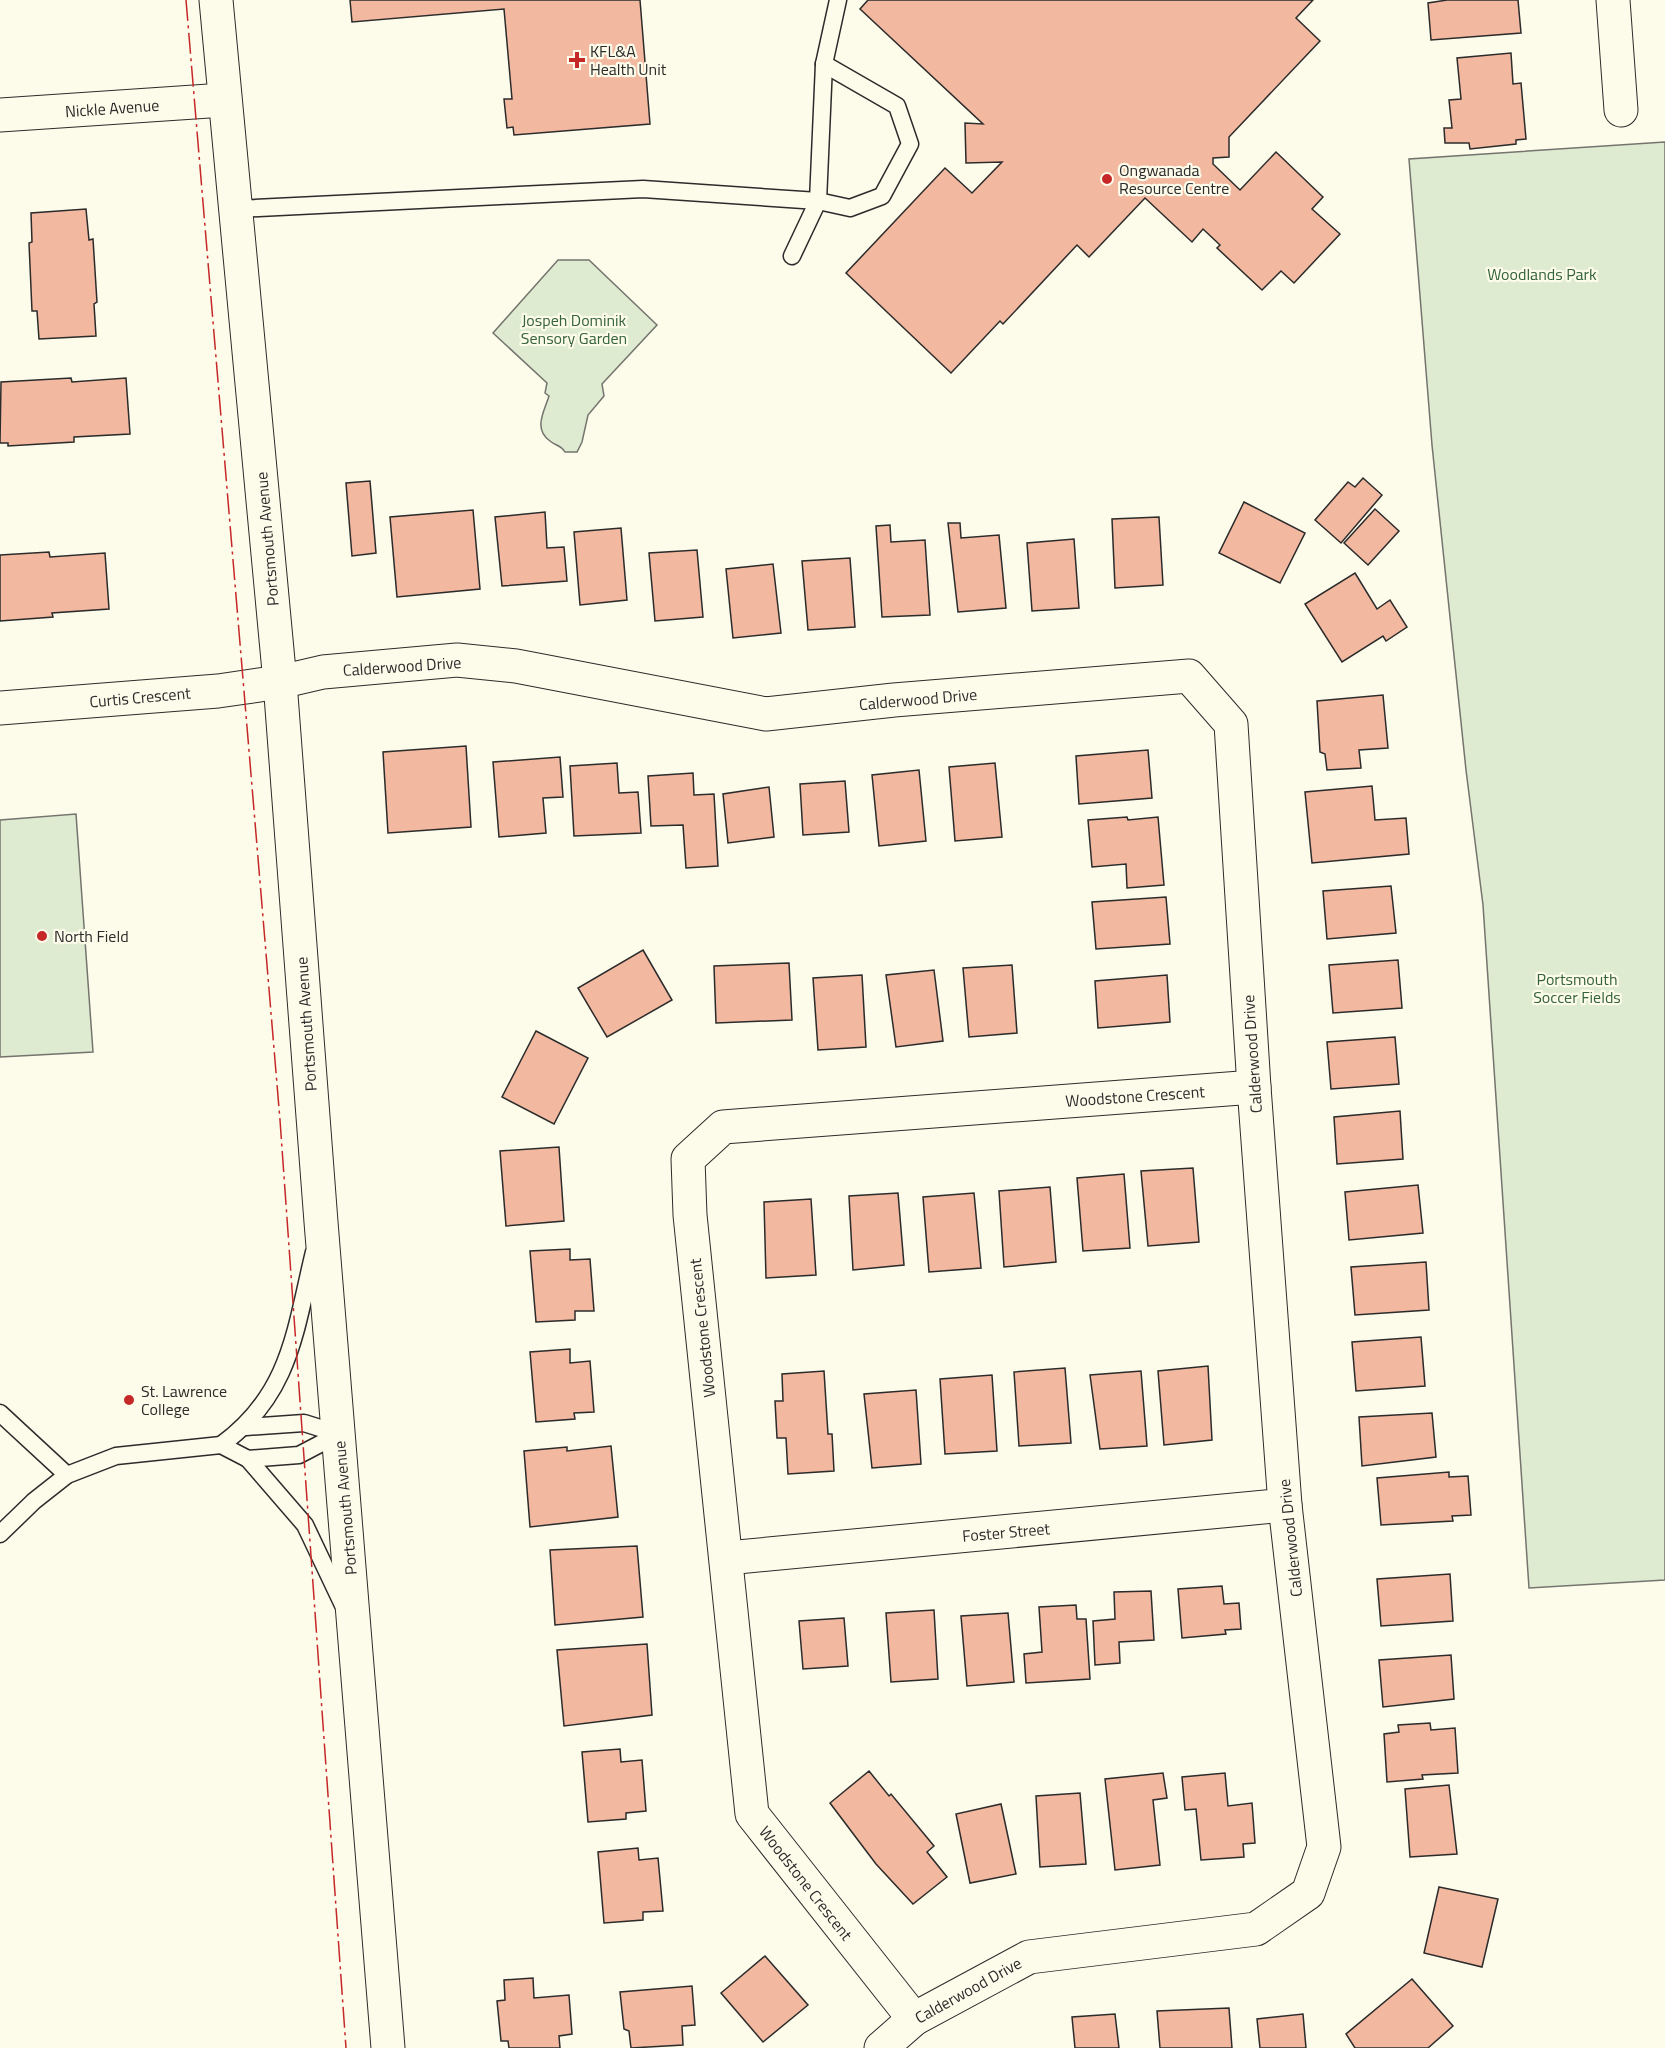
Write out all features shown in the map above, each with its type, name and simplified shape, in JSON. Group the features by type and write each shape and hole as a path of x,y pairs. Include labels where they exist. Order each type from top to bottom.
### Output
{"street":[{"name":"Portsmouth Avenue","path":"216,0 280,682 388,2048"},
{"path":"1613,0 1621,110"},
{"name":"Nickle Avenue","path":"0,115 224,100"},
{"name":"Calderwood Drive","path":"280,682 323,672 457,660 516,666 766,714 906,699 1189,676 1231,724 1254,1087 1285,1505 1324,1847 1308,1893 1256,1929 1029,1957 914,2019 881,2048"},
{"name":"Curtis Crescent","path":"0,708 218,691 280,682"},
{"name":"Woodstone Crescent","path":"914,2019 752,1814 690,1215 688,1159 723,1127 1254,1087"},
{"name":"Foster Street","path":"727,1558 1285,1505"}],"lane":[{"path":"792,256 818,201 824,64 838,0"},
{"path":"236,208 643,189 818,201 850,208 882,196 910,144 897,106 824,64"},
{"path":"0,1534 34,1501 67,1475 116,1456 221,1445 246,1427 273,1390 287,1362 321,1222"},
{"path":"0,1413 67,1475"},
{"path":"246,1427 304,1423 339,1434"},
{"path":"248,1459 299,1455 339,1434"},
{"path":"221,1445 248,1459 305,1525 355,1630"}],"green space":[{"name":"Woodlands Park","path":"1665,142 1665,1580 1529,1588 1483,905 1466,770 1432,445 1409,159"},
{"name":"Jospeh Dominik Sensory Garden","path":"558,260 589,260 657,325 602,384 604,396 588,415 582,442 577,452 565,452 545,436 541,420 549,396 545,393 547,383 493,333"},
{"name":"North Field","path":"76,814 93,1052 0,1057 0,820"}],"building":[{"name":"KFL&A Health Unit","path":"350,0 640,0 650,124 514,135 513,127 507,128 504,99 512,99 504,9 352,22"},
{"name":"Ongwanada Resource Centre","path":"868,0 1313,0 1296,18 1320,41 1229,137 1229,157 1213,158 1213,164 1240,190 1276,152 1323,197 1312,209 1340,234 1294,283 1281,271 1262,290 1217,248 1220,245 1203,229 1192,242 1145,198 1089,257 1077,245 1003,324 1000,321 951,373 846,273 945,168 972,193 1002,162 966,163 965,123 983,124 860,9"},
{"path":"1447,0 1518,0 1521,33 1431,40 1428,3"},
{"path":"1511,53 1513,84 1521,83 1526,139 1516,140 1516,144 1470,149 1469,143 1445,143 1444,128 1452,128 1449,100 1461,99 1457,58"},
{"path":"86,209 89,240 93,239 97,302 94,304 96,336 39,339 37,311 32,311 29,243 32,242 31,213"},
{"path":"71,378 72,382 126,378 130,434 74,437 74,442 8,446 8,443 0,443 1,382"},
{"path":"1363,478 1382,495 1341,543 1315,520 1348,482 1355,487"},
{"path":"370,481 376,553 352,556 346,483"},
{"path":"1244,502 1305,533 1280,583 1219,553"},
{"path":"1375,509 1399,531 1368,565 1344,543"},
{"path":"473,510 480,589 397,597 390,517"},
{"path":"545,512 547,548 564,547 567,581 502,586 495,517"},
{"path":"1159,517 1163,585 1115,588 1112,519"},
{"path":"948,523 960,523 961,538 999,535 1006,608 958,612"},
{"path":"890,525 891,542 925,540 930,615 882,617 876,526"},
{"path":"621,528 627,600 580,605 574,532"},
{"path":"1074,539 1079,608 1032,611 1027,543"},
{"path":"697,550 703,617 655,621 649,553"},
{"path":"49,552 50,557 105,553 109,609 52,613 53,617 0,621 0,555"},
{"path":"850,558 855,627 808,630 802,561"},
{"path":"773,564 781,633 733,638 726,569"},
{"path":"1355,573 1377,609 1390,600 1407,627 1386,641 1383,636 1342,662 1305,604"},
{"path":"1383,695 1388,748 1359,750 1361,768 1327,770 1325,754 1320,752 1317,701"},
{"path":"466,746 471,827 388,833 383,752"},
{"path":"1148,750 1152,798 1079,804 1076,756"},
{"path":"560,757 563,797 543,798 546,833 499,837 493,762"},
{"path":"617,763 619,793 638,792 641,833 574,836 570,766"},
{"path":"995,763 1002,837 955,841 949,767"},
{"path":"919,770 926,841 879,846 872,775"},
{"path":"693,773 694,795 714,794 718,866 686,868 683,825 651,826 648,776"},
{"path":"845,781 849,832 803,835 800,784"},
{"path":"1372,786 1375,820 1406,818 1409,854 1312,863 1305,792"},
{"path":"769,787 774,837 728,843 723,794"},
{"path":"1127,817 1128,820 1158,817 1164,885 1127,888 1126,864 1092,867 1088,820"},
{"path":"1391,886 1396,933 1327,939 1323,891"},
{"path":"1166,897 1170,944 1096,949 1092,902"},
{"path":"643,950 672,1000 607,1037 578,988"},
{"path":"1398,960 1402,1008 1333,1013 1329,965"},
{"path":"789,963 792,1020 716,1023 714,966"},
{"path":"1012,965 1017,1033 969,1037 963,968"},
{"path":"934,970 943,1041 896,1047 886,975"},
{"path":"862,975 866,1047 818,1050 813,978"},
{"path":"1167,975 1170,1022 1098,1028 1095,981"},
{"path":"536,1031 588,1058 554,1124 502,1097"},
{"path":"1395,1037 1399,1084 1331,1089 1327,1042"},
{"path":"1400,1111 1403,1159 1337,1164 1334,1117"},
{"path":"559,1147 564,1221 506,1226 500,1151"},
{"path":"1193,1168 1199,1242 1148,1246 1141,1171"},
{"path":"1124,1174 1130,1248 1083,1251 1077,1178"},
{"path":"1418,1185 1423,1233 1349,1240 1345,1192"},
{"path":"1050,1187 1056,1262 1004,1267 999,1191"},
{"path":"898,1193 904,1265 853,1270 849,1196"},
{"path":"974,1193 981,1268 929,1272 923,1197"},
{"path":"811,1199 816,1275 766,1278 764,1202"},
{"path":"570,1249 570,1260 590,1259 594,1311 575,1311 575,1320 536,1322 530,1251"},
{"path":"1426,1262 1429,1310 1355,1315 1351,1267"},
{"path":"1421,1337 1425,1386 1356,1391 1352,1342"},
{"path":"570,1349 570,1363 590,1361 594,1412 574,1413 575,1419 536,1422 530,1352"},
{"path":"1208,1366 1212,1440 1164,1445 1158,1371"},
{"path":"1065,1368 1071,1443 1019,1446 1014,1372"},
{"path":"824,1371 828,1434 832,1434 834,1471 788,1474 786,1438 777,1438 775,1401 783,1401 782,1374"},
{"path":"1141,1371 1147,1446 1100,1449 1090,1375"},
{"path":"992,1375 997,1451 945,1454 940,1379"},
{"path":"916,1390 921,1464 872,1468 864,1394"},
{"path":"1432,1413 1436,1457 1362,1466 1359,1417"},
{"path":"611,1446 618,1517 530,1527 524,1451 567,1447 567,1451"},
{"path":"1449,1472 1449,1477 1468,1476 1471,1515 1452,1516 1453,1521 1381,1525 1377,1478"},
{"path":"637,1546 643,1617 555,1625 550,1550"},
{"path":"1450,1574 1453,1621 1381,1626 1377,1579"},
{"path":"1222,1586 1224,1604 1239,1603 1241,1629 1225,1630 1226,1634 1182,1638 1178,1589"},
{"path":"1151,1591 1154,1640 1119,1642 1120,1663 1095,1665 1093,1621 1115,1619 1114,1592"},
{"path":"1076,1605 1077,1619 1086,1619 1090,1679 1026,1683 1024,1654 1042,1652 1039,1607"},
{"path":"934,1610 938,1679 891,1682 886,1613"},
{"path":"1008,1613 1014,1682 967,1686 961,1616"},
{"path":"844,1618 848,1666 803,1669 799,1621"},
{"path":"647,1644 652,1715 564,1726 557,1650"},
{"path":"1451,1655 1454,1699 1383,1707 1379,1660"},
{"path":"1430,1723 1431,1730 1455,1728 1458,1773 1422,1775 1423,1779 1387,1782 1384,1734 1399,1732 1398,1725"},
{"path":"620,1749 621,1762 642,1760 646,1811 626,1813 626,1819 588,1822 582,1752"},
{"path":"869,1771 934,1846 927,1852 947,1877 913,1904 876,1864 830,1803"},
{"path":"1163,1773 1167,1798 1153,1800 1160,1865 1115,1870 1105,1779"},
{"path":"1225,1773 1228,1806 1252,1803 1255,1843 1243,1844 1244,1857 1201,1860 1196,1809 1185,1810 1182,1777"},
{"path":"1449,1785 1457,1854 1410,1857 1405,1789"},
{"path":"1080,1793 1086,1864 1040,1867 1036,1796"},
{"path":"1001,1804 1016,1874 970,1883 956,1814"},
{"path":"638,1848 639,1860 658,1858 663,1911 643,1912 643,1920 604,1923 598,1852"},
{"path":"1439,1887 1498,1899 1482,1967 1424,1953"},
{"path":"765,1956 808,2005 763,2042 721,1993"},
{"path":"533,1978 534,1998 569,1995 572,2034 559,2036 560,2048 509,2048 508,2041 501,2041 497,2001 505,2000 504,1980"},
{"path":"1412,1979 1453,2026 1428,2048 1355,2048 1346,2034"},
{"path":"692,1986 695,2025 682,2026 683,2045 631,2048 629,2031 624,2029 620,1992"},
{"path":"1229,2008 1232,2048 1160,2048 1157,2011"},
{"path":"1115,2014 1119,2048 1075,2048 1072,2017"},
{"path":"1303,2014 1306,2048 1260,2048 1257,2019"}],"power":[{"path":"186,0 280,1120 346,2048"}],"place":[{"name":"KFL&A Health Unit","path":"577,60"},
{"name":"Ongwanada Resource Centre","path":"1107,179"},
{"name":"North Field","path":"42,936"},
{"name":"St. Lawrence College","path":"129,1400"}],"park label":[{"name":"Portsmouth Soccer Fields","path":"1577,988"}]}
